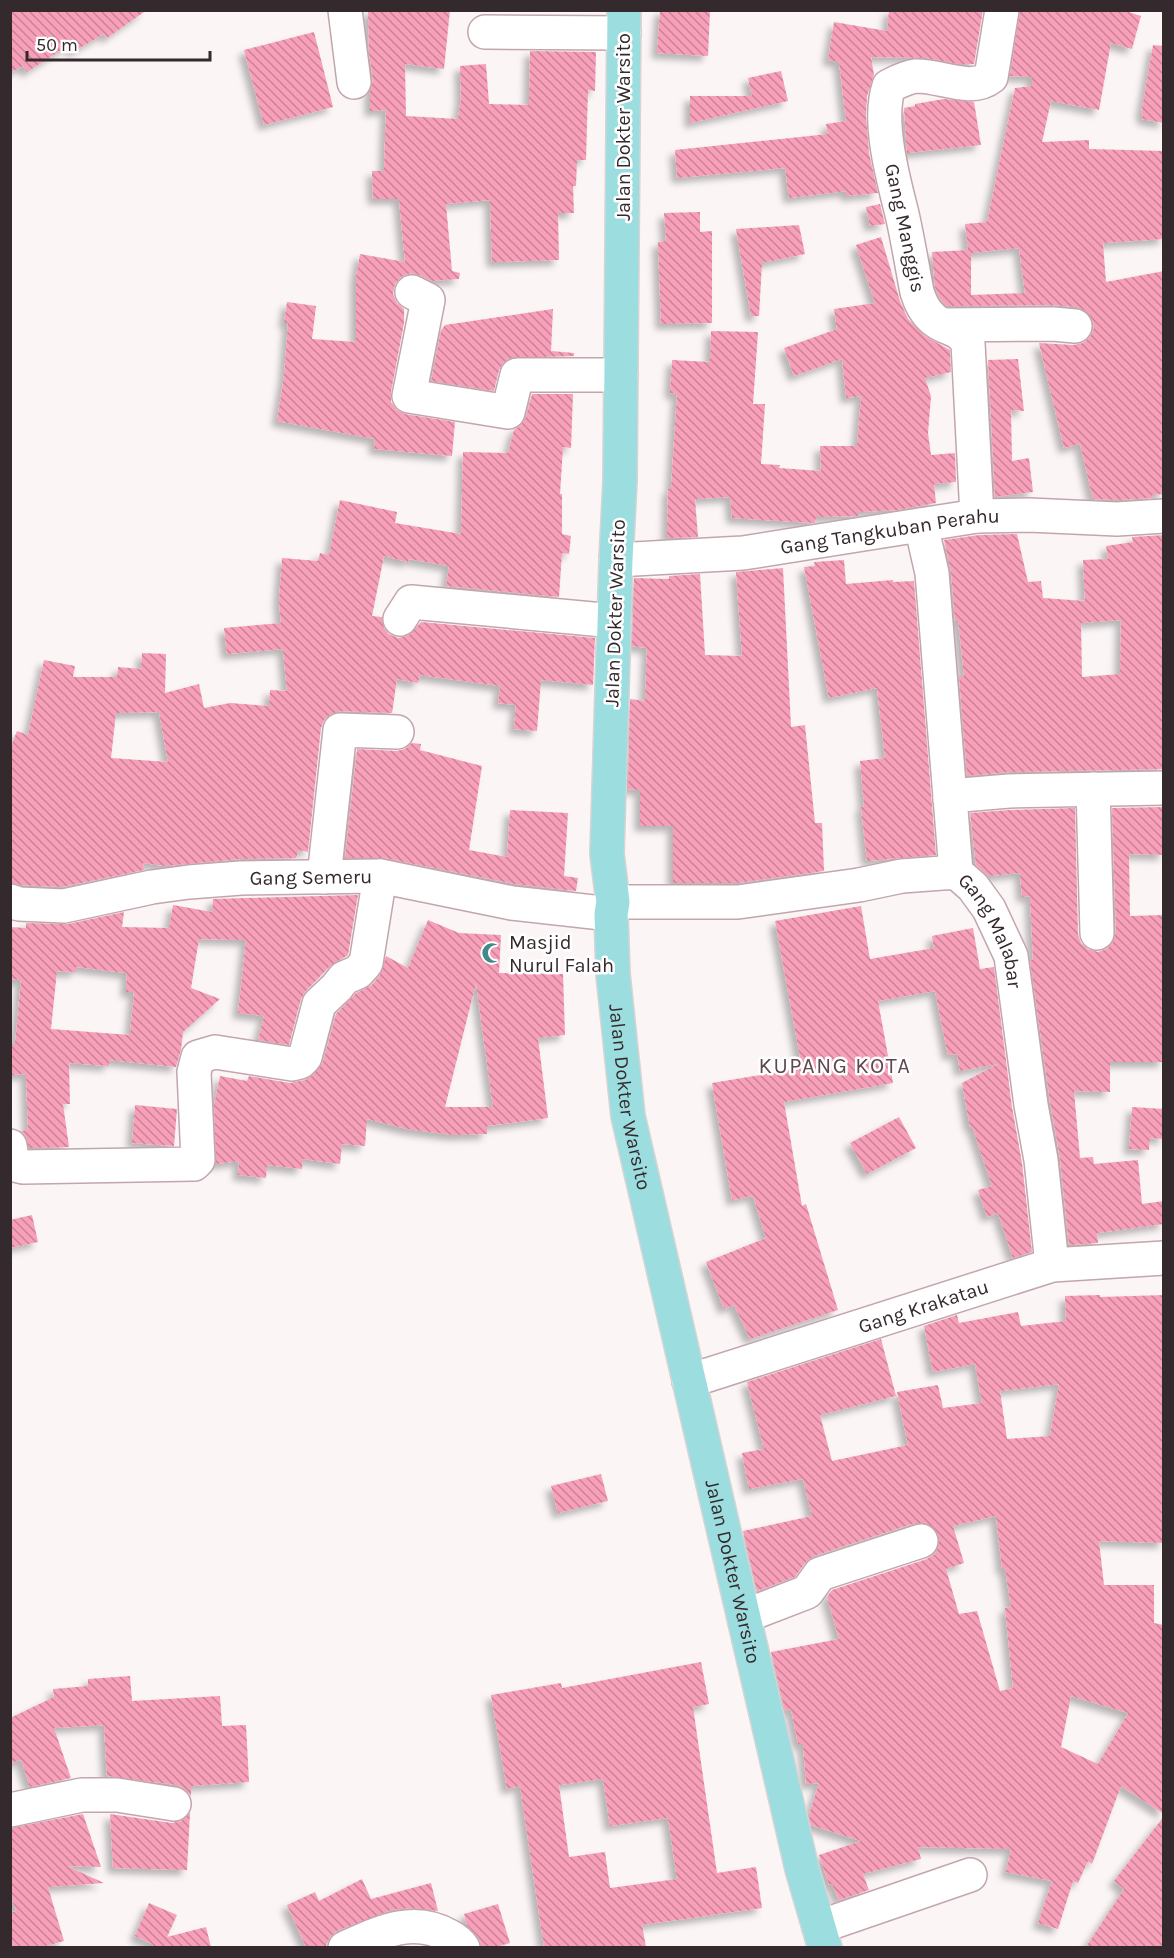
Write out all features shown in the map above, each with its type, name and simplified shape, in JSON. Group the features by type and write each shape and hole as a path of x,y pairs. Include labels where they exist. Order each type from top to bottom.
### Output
{"main road":[{"name":"Jalan Dokter Warsito","path":"624,22 620,481 607,854 612,908 613,974 628,1116 802,1869 822,1937"}],"street":[{"path":"345,10 354,82"},
{"name":"Gang Manggis","path":"977,516 968,343 963,335 933,320 921,303 917,292 902,215 890,171 884,100 889,86 916,76 973,83 983,82 991,77 1002,10"},
{"path":"485,32 624,22"},
{"path":"411,292 428,300 409,396 508,412 517,375 621,375"},
{"path":"945,325 1053,324 1075,326"},
{"name":"Gang Tangkuban Perahu","path":"616,560 743,554 977,516 1029,515 1117,519 1164,516"},
{"path":"921,525 932,573 956,872"},
{"path":"400,620 411,602 614,621"},
{"path":"324,877 340,730 397,732"},
{"path":"950,799 962,795 1009,791 1164,788"},
{"path":"1093,789 1097,933"},
{"name":"Gang Malabar","path":"612,908 738,902 859,885 902,876 956,872 973,887 989,909 1011,956 1032,1113 1041,1160 1053,1265"},
{"path":"10,1146 15,1165 23,1167 194,1164 198,1160 194,1071 198,1058 215,1052 292,1064 305,1058 319,1004 344,978 358,972 366,963 380,876"},
{"name":"Gang Semeru","path":"10,901 19,904 64,906 152,887 189,882 242,878 380,876 512,903 612,908"},
{"name":"Gang Krakatau","path":"689,1381 1053,1265 1164,1258"},
{"path":"745,1616 807,1592 820,1574 921,1541"},
{"path":"10,1810 82,1795 117,1795 174,1804"},
{"path":"822,1937 970,1875"},
{"path":"345,1947 386,1930 406,1926 436,1928 460,1942 463,1947"}],"building":[{"path":"10,10 147,10 107,38 104,34 73,52 69,45 27,72 23,66 10,73"},
{"path":"368,10 450,10 444,69 405,64 406,116 458,119 461,98 460,66 486,64 489,104 529,105 530,51 596,52 595,91 588,90 586,160 577,160 576,186 573,186 574,213 558,213 559,260 492,262 490,200 446,204 452,271 460,273 459,279 432,281 410,273 401,277 395,284 393,294 397,303 404,309 404,323 391,402 397,410 405,414 455,422 452,456 374,449 375,439 277,421 284,376 288,323 284,323 287,302 316,306 312,339 356,342 356,277 360,254 405,262 399,199 373,199 372,171 384,171 386,110 370,111 370,91 373,80 369,52"},
{"path":"660,10 710,10 708,56 657,53"},
{"path":"889,10 983,10 974,64 958,64 926,58 871,57 874,75 867,96 866,116 869,153 878,193 846,196 846,191 789,198 785,168 677,178 675,150 828,134 826,124 846,121 839,62 828,60 834,22 887,31"},
{"path":"1020,10 1123,10 1141,16 1132,49 1111,43 1099,110 1051,101 1042,142 1089,140 1089,149 1164,151 1164,239 1103,243 1106,282 1164,271 1164,494 1152,495 1152,498 1093,499 1080,444 1064,448 1039,343 1073,345 1083,343 1090,337 1094,328 1092,319 1086,311 1077,307 1053,305 947,306 940,299 935,287 932,252 968,250 965,224 987,222 1015,88 1032,86 1032,77 1010,76","holes":["1019,248 1025,293 971,295 971,253"]},
{"path":"314,32 333,107 264,125 244,50"},
{"path":"1153,45 1164,46 1164,123 1142,119 1143,114 1141,114"},
{"path":"781,71 788,101 690,123 690,96 752,96 748,78"},
{"path":"944,99 974,102 981,145 907,153 904,108"},
{"path":"880,204 885,224 870,226 866,207"},
{"path":"700,212 700,232 712,231 712,323 661,324 658,242 666,241 664,213"},
{"path":"799,225 805,254 762,263 759,316 751,316 736,229"},
{"path":"881,237 900,301 908,319 925,336 950,350 951,372 925,378 931,396 928,433 931,455 955,453 956,482 934,484 936,503 897,510 858,512 858,516 816,517 815,523 732,518 730,497 695,499 698,537 667,538 668,489 671,489 677,394 670,393 672,360 710,362 711,331 758,332 753,404 765,404 761,464 780,465 779,468 821,471 820,446 857,446 861,396 846,398 842,359 794,376 784,348 837,329 834,309 875,303 856,245"},
{"path":"553,309 551,351 574,353 574,356 509,358 499,370 494,391 431,381 441,331 445,325"},
{"path":"1018,359 1024,411 1011,410 1012,461 1029,458 1033,492 995,497 988,360"},
{"path":"532,394 573,394 571,448 563,447 560,494 562,494 562,534 571,536 569,554 562,553 559,597 446,586 449,566 409,559 408,562 384,556 372,616 382,617 384,628 389,634 398,638 409,635 421,622 595,638 593,685 541,680 537,731 514,729 516,705 498,703 500,686 420,675 418,683 397,679 392,713 341,711 331,714 324,720 321,728 308,852 299,850 296,858 240,859 165,866 143,863 144,870 62,887 10,883 10,749 17,731 28,735 44,660 75,666 73,677 117,677 118,667 141,669 142,653 166,654 165,693 199,684 204,708 230,703 269,706 270,690 287,691 283,649 227,654 224,628 281,623 279,601 282,558 318,561 320,553 329,555 340,500 397,512 395,523 461,534 463,452 508,453 514,430 526,417","holes":["159,712 168,762 111,758 116,713"]},
{"path":"1017,534 1028,582 1041,581 1043,598 1085,601 1083,560 1108,559 1106,546 1133,542 1132,537 1164,535 1164,769 1009,772 967,776 959,676 964,676 958,621 955,621 951,571 944,540 979,535","holes":["1121,620 1120,674 1082,677 1081,623"]},
{"path":"844,560 846,584 893,580 893,582 914,581 936,855 867,861 861,807 864,806 860,761 885,758 877,688 829,698 804,567 815,566 814,562"},
{"path":"783,568 791,727 805,725 815,823 822,823 824,871 737,883 673,883 673,826 640,826 640,790 628,789 630,699 645,701 647,648 632,646 634,578 669,579 669,576 700,574 705,655 742,656 736,572"},
{"path":"412,743 421,744 420,750 482,766 469,850 507,857 510,810 568,813 564,876 578,878 576,891 515,884 384,858 345,858 357,749 397,751 405,749"},
{"path":"1164,807 1164,855 1129,854 1130,916 1164,915 1164,1062 1110,1062 1110,1092 1074,1091 1080,1158 1093,1157 1094,1164 1138,1160 1142,1204 1164,1201 1164,1224 1097,1233 1098,1243 1069,1245 1060,1158 1030,960 1033,960 1030,896 1022,897 1020,873 988,876 976,865 970,813 1075,808 1078,934 1081,943 1088,949 1098,952 1107,949 1113,942 1116,932 1112,808"},
{"path":"358,895 348,955 330,966 306,991 301,999 289,1045 258,1040 264,1016 238,1013 246,940 199,939 191,988 220,999 183,1032 176,1067 110,1060 109,1066 69,1063 70,1104 63,1104 69,1147 29,1148 25,1135 21,1131 28,1130 26,1074 10,1075 10,1044 15,1044 21,980 10,979 10,927 26,928 26,923 68,924 124,912 122,927 169,928 173,905 212,912 213,899","holes":["76,967 127,973 126,992 134,992 130,1035 51,1029 57,971 76,972"]},
{"path":"861,906 870,959 934,948 932,936 973,928 980,969 994,967 1012,1107 1022,1163 1032,1252 1013,1258 998,1213 987,1217 978,1190 992,1186 972,1126 970,1127 962,1083 998,1064 960,1071 957,1054 948,1055 935,991 878,1001 893,1083 784,1102 802,1206 806,1204 838,1310 750,1339 734,1305 724,1309 706,1262 766,1238 753,1196 732,1200 712,1083 802,1068 775,921"},
{"path":"428,920 459,933 501,935 499,973 563,974 565,1035 538,1038 548,1118 487,1126 487,1134 453,1135 407,1129 367,1119 365,1146 342,1144 340,1164 303,1159 302,1169 267,1165 266,1178 238,1175 239,1161 216,1164 214,1105 220,1076 247,1081 249,1076 290,1083 305,1080 313,1075 323,1062 336,1014 356,993 372,985 380,975 386,956 408,968","holes":["476,983 493,1107 445,1107"]},
{"path":"135,1105 177,1109 174,1146 132,1143"},
{"path":"1132,1107 1164,1109 1164,1139 1150,1138 1149,1150 1129,1149"},
{"path":"899,1117 916,1148 867,1174 850,1143"},
{"path":"32,1215 38,1242 10,1248 10,1220"},
{"path":"1164,1295 1164,1543 1099,1541 1104,1585 1154,1585 1154,1623 1164,1625 1164,1814 1121,1786 1092,1864 1088,1861 1078,1883 1073,1881 1058,1929 1038,1923 1052,1881 1006,1872 1011,1849 918,1847 921,1859 863,1874 869,1890 839,1900 832,1884 829,1885 819,1855 861,1841 811,1825 809,1815 819,1783 806,1784 803,1744 798,1744 791,1709 785,1711 771,1652 839,1639 827,1597 832,1590 927,1559 935,1554 939,1545 939,1536 933,1527 924,1523 915,1523 814,1556 805,1563 795,1577 757,1591 743,1531 812,1516 803,1479 749,1489 742,1453 764,1449 747,1382 881,1339 896,1396 820,1415 832,1461 908,1445 897,1392 938,1385 943,1408 982,1403 975,1364 933,1372 924,1326 957,1315 959,1323 1018,1312 1021,1326 1066,1321 1065,1296","holes":["1059,1384 1050,1436 1007,1439 1000,1391","996,1516 1002,1569 1005,1569 1011,1607 1005,1608 1013,1688 1000,1691 977,1611 959,1614 946,1569 964,1563 953,1526","1071,1696 1128,1713 1098,1764 1061,1747"]},
{"path":"601,1474 608,1501 558,1513 551,1486"},
{"path":"701,1662 709,1704 693,1707 717,1873 756,1867 762,1908 642,1925 646,1947 544,1947 520,1786 507,1789 491,1695 561,1683 562,1688","holes":["603,1779 610,1826 668,1818 677,1879 610,1888 605,1852 569,1857 559,1785"]},
{"path":"130,1676 132,1701 220,1696 222,1726 246,1725 249,1782 191,1786 191,1796 177,1785 107,1776 104,1725 54,1728 71,1778 30,1787 21,1760 10,1763 10,1718 54,1697 53,1689 88,1686 88,1679"},
{"path":"190,1813 187,1870 113,1868 110,1814 172,1823 181,1821"},
{"path":"83,1814 101,1867 67,1866 104,1883 48,1887 64,1941 42,1947 10,1947 10,1913 16,1911 10,1894 10,1828"},
{"path":"1164,1816 1164,1947 1086,1947 1124,1889 1114,1881"},
{"path":"362,1879 371,1899 431,1883 438,1911 410,1908 391,1910 337,1931 330,1937 326,1946 306,1947 287,1905 315,1892 319,1901"},
{"path":"149,1903 177,1915 167,1937 206,1927 211,1947 153,1947 152,1944 135,1936"},
{"path":"498,1904 510,1943 495,1947 482,1947 478,1937 467,1925 464,1914"}],"place":[{"name":"Masjid Nurul Falah","path":"492,953"}],"district":[{"name":"KUPANG KOTA","path":"835,1066"}]}
